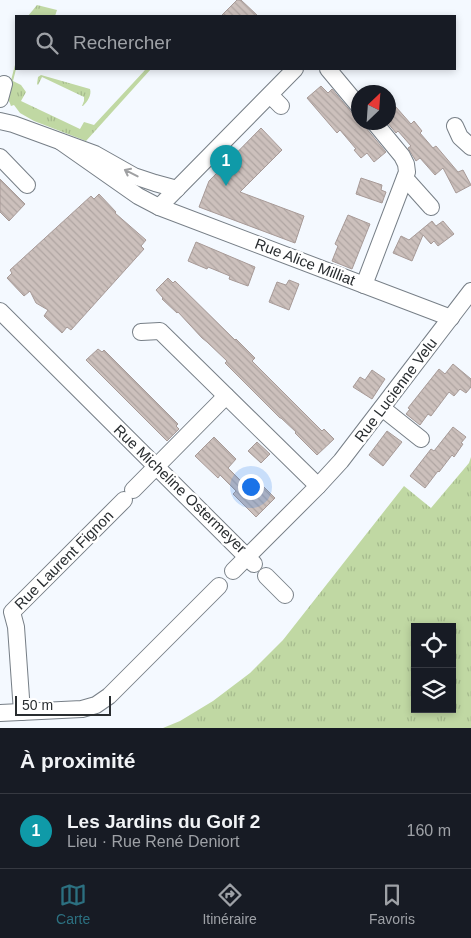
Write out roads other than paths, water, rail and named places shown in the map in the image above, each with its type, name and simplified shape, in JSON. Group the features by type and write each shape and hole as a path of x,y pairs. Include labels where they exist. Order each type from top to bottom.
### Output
{"street":[{"path":"61,142 138,196 160,207 177,189 275,100 293,70"},
{"path":"329,70 351,97"},
{"path":"0,121 95,154 134,176 177,189"},
{"path":"455,126 460,137 471,147"},
{"path":"364,285 406,175 406,164 402,156 381,130"},
{"path":"0,157 27,185"},
{"path":"406,175 431,207"},
{"name":"Rue Alice Milliat","path":"160,207 451,318"},
{"name":"Rue Lucienne Velu","path":"318,486 341,461 471,291"},
{"name":"Rue Micheline Ostermeyer","path":"0,311 251,561 318,486"},
{"path":"141,332 160,331 318,486"},
{"name":"Rue Laurent Fignon","path":"22,712 16,627 6,610 129,495 226,396"},
{"path":"382,408 421,440"},
{"path":"233,571 251,561"},
{"path":"266,576 285,595"},
{"path":"0,713 82,709 96,705 109,696 219,586"}],"place":[{"name":"Les Jardins du Golf 2","path":"226,186"}]}
